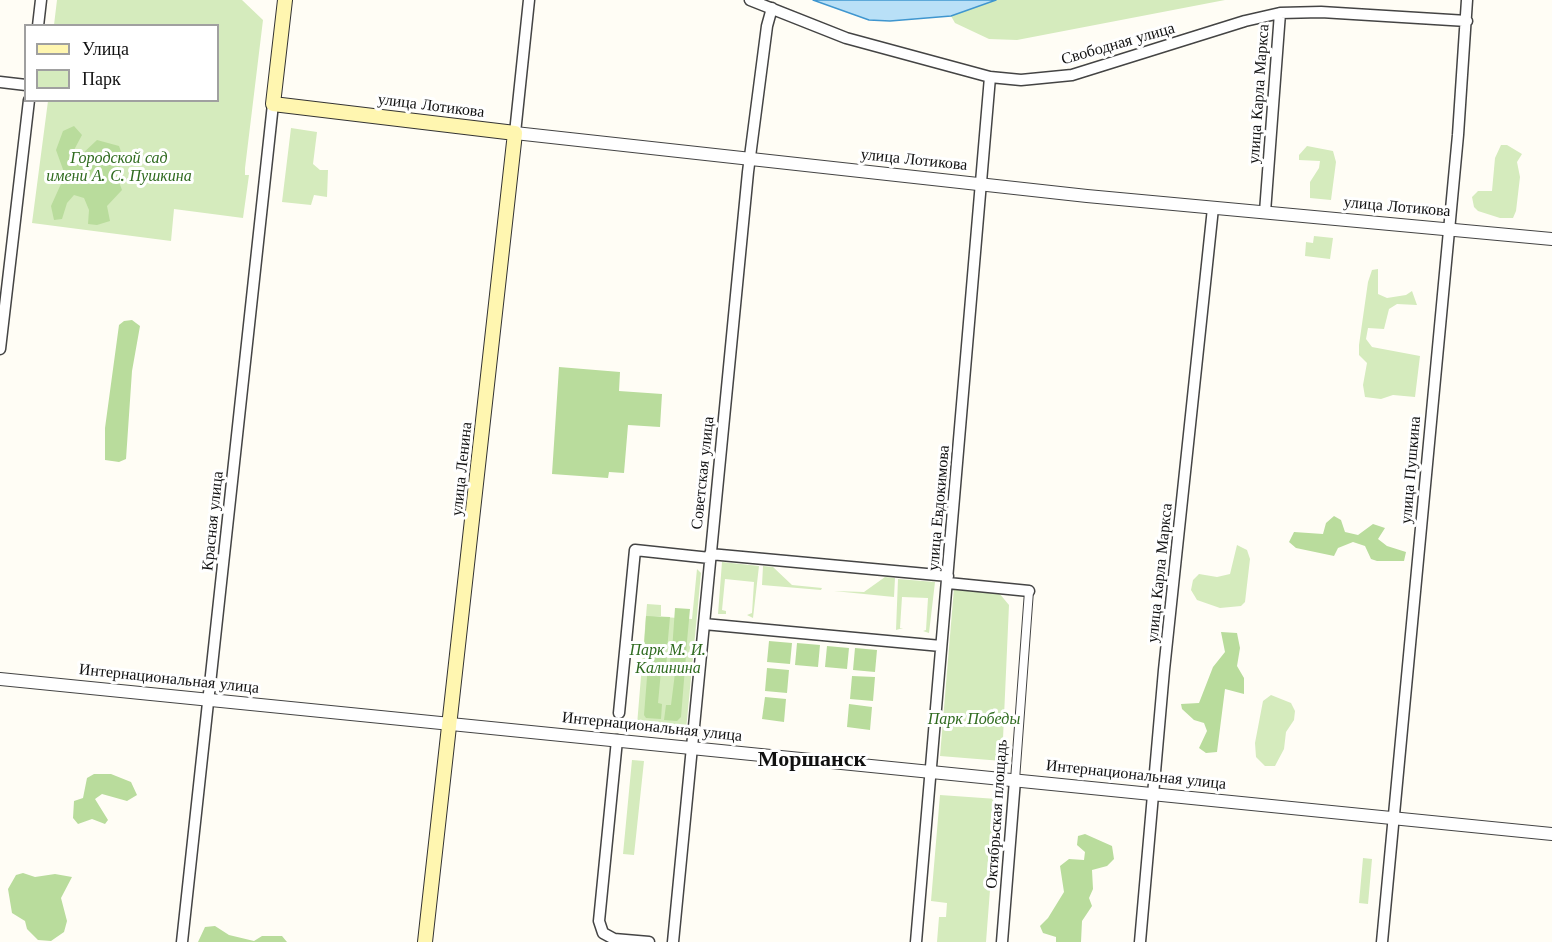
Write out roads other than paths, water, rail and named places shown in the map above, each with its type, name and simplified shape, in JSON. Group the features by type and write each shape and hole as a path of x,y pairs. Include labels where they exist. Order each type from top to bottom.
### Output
{"main road":[{"path":"273,104 285,0"},
{"name":"улица Лотикова","path":"273,104 515,133"},
{"name":"улица Ленина","path":"425,942 515,133"}],"street":[{"path":"38,24 41,0"},
{"name":"улица Ленина","path":"515,133 529,0"},
{"name":"Свободная улица","path":"750,0 846,38 990,77 1021,80 1072,75 1245,21 1280,13 1321,12 1467,21"},
{"name":"улица Пушкина","path":"1382,942 1467,21 1467,0"},
{"name":"Советская улица","path":"674,942 749,159 767,26 772,8"},
{"name":"улица Карла Маркса","path":"1265,212 1280,13"},
{"name":"улица Евдокимова","path":"916,942 990,77"},
{"path":"0,82 24,85"},
{"path":"0,349 29,102"},
{"name":"Красная улица","path":"182,942 273,104"},
{"name":"улица Лотикова","path":"515,133 1213,208 1552,239"},
{"name":"улица Карла Маркса","path":"1140,942 1164,670 1213,208"},
{"name":"Октябрьская площадь","path":"619,713 635,550 948,580 1029,591 1002,942"},
{"path":"704,624 941,646"},
{"name":"Интернациональная улица","path":"0,679 451,722 1552,834"},
{"path":"617,740 599,921 603,933 614,939 649,942"}],"water":[{"path":"813,0 996,0 951,16 890,21 869,20"}],"district":[{"name":"Моршанск","path":"812,760"}],"park label":[{"name":"Городской сад имени А. С. Пушкина","path":"119,167"},
{"name":"Парк М. И. Калинина","path":"668,659"},
{"name":"Парк Победы","path":"974,719"}]}
